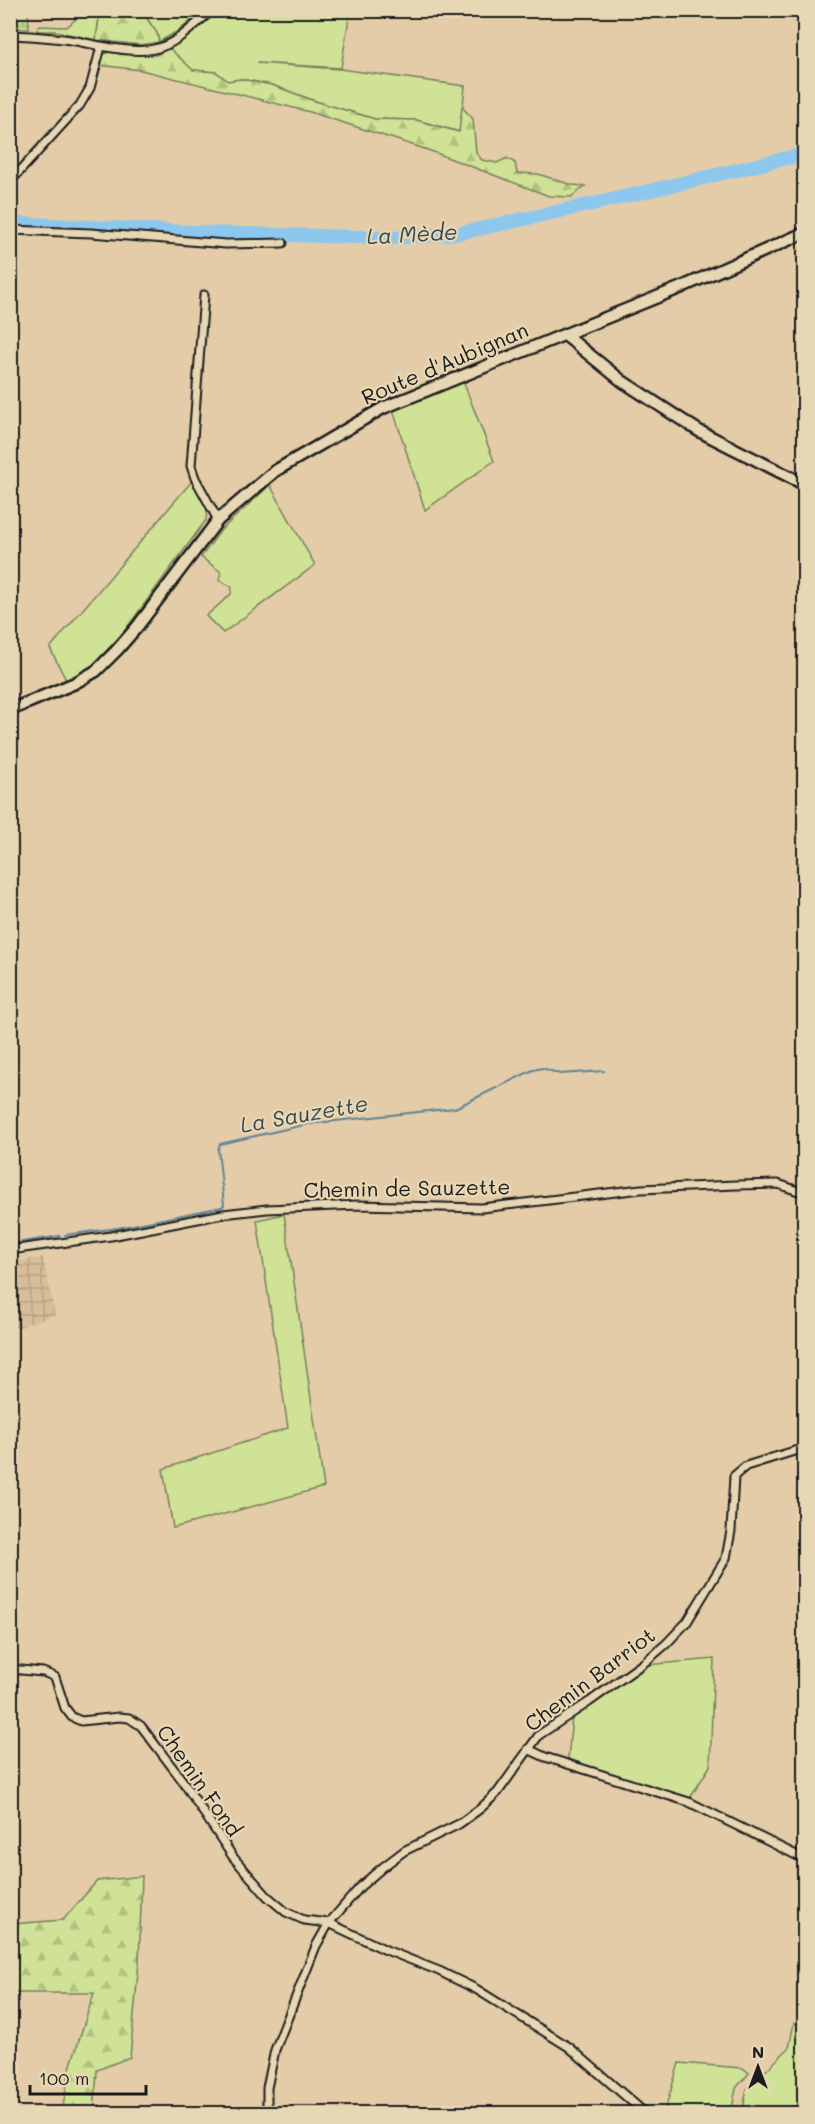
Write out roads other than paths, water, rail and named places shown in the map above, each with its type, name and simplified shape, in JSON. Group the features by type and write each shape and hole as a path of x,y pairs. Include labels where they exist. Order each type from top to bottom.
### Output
{"street":[{"path":"10,35 43,36 100,47 155,49 169,44 212,10"},
{"path":"10,182 80,105 90,88 100,47"},
{"path":"10,230 101,234 226,244 283,243"},
{"name":"Route d'Aubignan","path":"10,710 75,683 96,671 137,627 218,520 275,471 383,408 682,287 804,232"},
{"path":"204,295 191,466 218,520"},
{"path":"565,335 622,381 699,431 804,484"},
{"name":"Chemin de Sauzette","path":"10,1250 111,1236 223,1214 267,1209 358,1205 482,1208 641,1189 745,1184 778,1184 804,1193"},
{"name":"Chemin Barriot","path":"267,2114 267,2088 275,2050 316,1946 328,1923 361,1886 404,1851 459,1824 481,1808 498,1792 539,1735 645,1662 666,1644 687,1622 726,1558 731,1531 734,1476 746,1466 804,1448"},
{"name":"Chemin Fond","path":"10,1670 34,1671 55,1677 65,1708 72,1717 81,1721 119,1717 129,1718 141,1726 182,1780 233,1857 267,1896 286,1912 303,1920 328,1923"},
{"path":"528,1749 545,1757 689,1802 804,1859"},
{"path":"328,1923 439,1971 509,2008 569,2047 646,2114"}],"waterway":[{"path":"618,10 759,11"},
{"name":"La Mède","path":"10,223 211,233 395,238 460,233 804,154"},
{"name":"La Sauzette","path":"65,1235 118,1228 222,1207 224,1205 218,1149 220,1144 308,1124 455,1108 533,1070 542,1068 560,1074 604,1071"},
{"name":"La Sauzette","path":"10,1244 60,1236"},
{"name":"La Sauzette","path":"10,1255 20,1253"}]}
